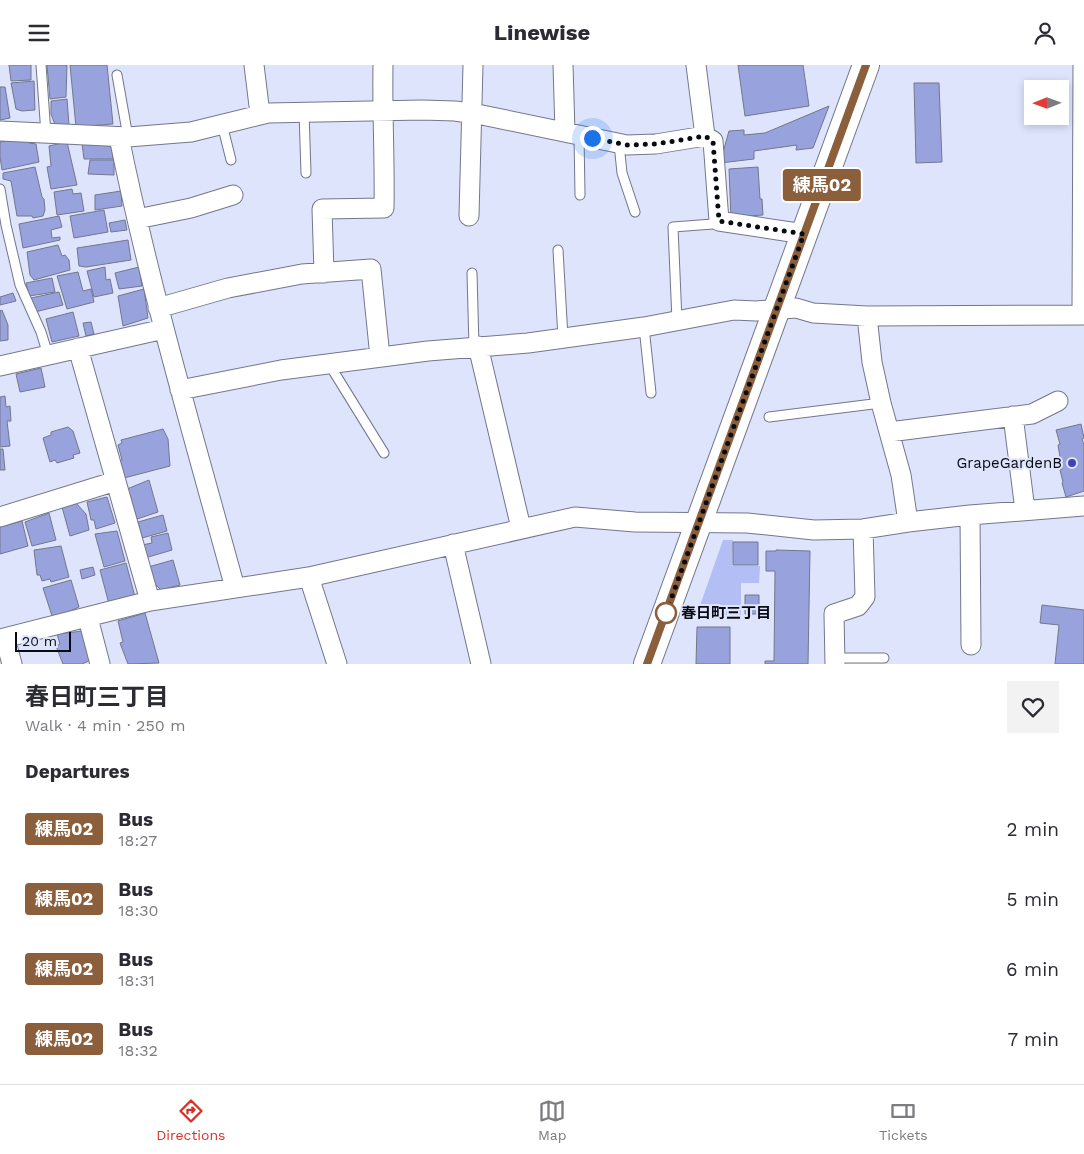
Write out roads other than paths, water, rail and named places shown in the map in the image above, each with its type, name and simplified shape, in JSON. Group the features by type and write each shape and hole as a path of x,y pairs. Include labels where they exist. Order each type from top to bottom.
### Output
{"main road":[{"path":"647,664 866,65"}],"street":[{"path":"254,65 260,115"},
{"path":"324,273 322,209 384,207 383,65"},
{"path":"469,216 473,65"},
{"path":"563,65 572,134"},
{"path":"696,65 705,136"},
{"path":"180,390 281,370 380,357 563,338 644,327 734,310 796,308 813,313 867,316 1083,315 1083,65"},
{"path":"0,131 124,137 191,132 268,113 422,110 472,113 627,145 656,144 705,136 713,141 719,221 804,234"},
{"path":"124,137 137,219 158,308 235,588"},
{"path":"137,219 191,208 233,195"},
{"path":"158,308 228,288 302,274 370,269 380,357"},
{"path":"867,316 872,362 901,475 908,522"},
{"path":"0,366 164,329"},
{"path":"476,347 521,529"},
{"path":"78,348 150,601"},
{"path":"889,432 1032,414 1058,401"},
{"path":"1013,416 1025,510"},
{"path":"0,517 116,481"},
{"path":"12,664 3,639 150,601 309,577 575,517 635,522 747,523 814,530 863,529 970,515 1084,506"},
{"path":"970,515 971,645"},
{"path":"834,661 834,614 858,606 865,597 863,529"},
{"path":"453,544 481,664"},
{"path":"309,577 337,664"},
{"path":"88,618 100,664"}],"lane":[{"path":"41,65 46,134"},
{"path":"117,75 124,137"},
{"path":"304,112 306,173"},
{"path":"222,124 231,160"},
{"path":"572,134 580,195"},
{"path":"619,144 622,173 635,212"},
{"path":"0,189 20,285 41,332 48,355"},
{"path":"677,321 673,227 713,224 719,221"},
{"path":"558,249 563,338"},
{"path":"472,273 476,347"},
{"path":"644,327 651,393"},
{"path":"329,364 384,453"},
{"path":"769,417 881,403"},
{"path":"834,661 884,658"}],"place":[{"name":"GrapeGardenB","path":"1072,463"},
{"name":"春日町三丁目","path":"666,613"}]}
